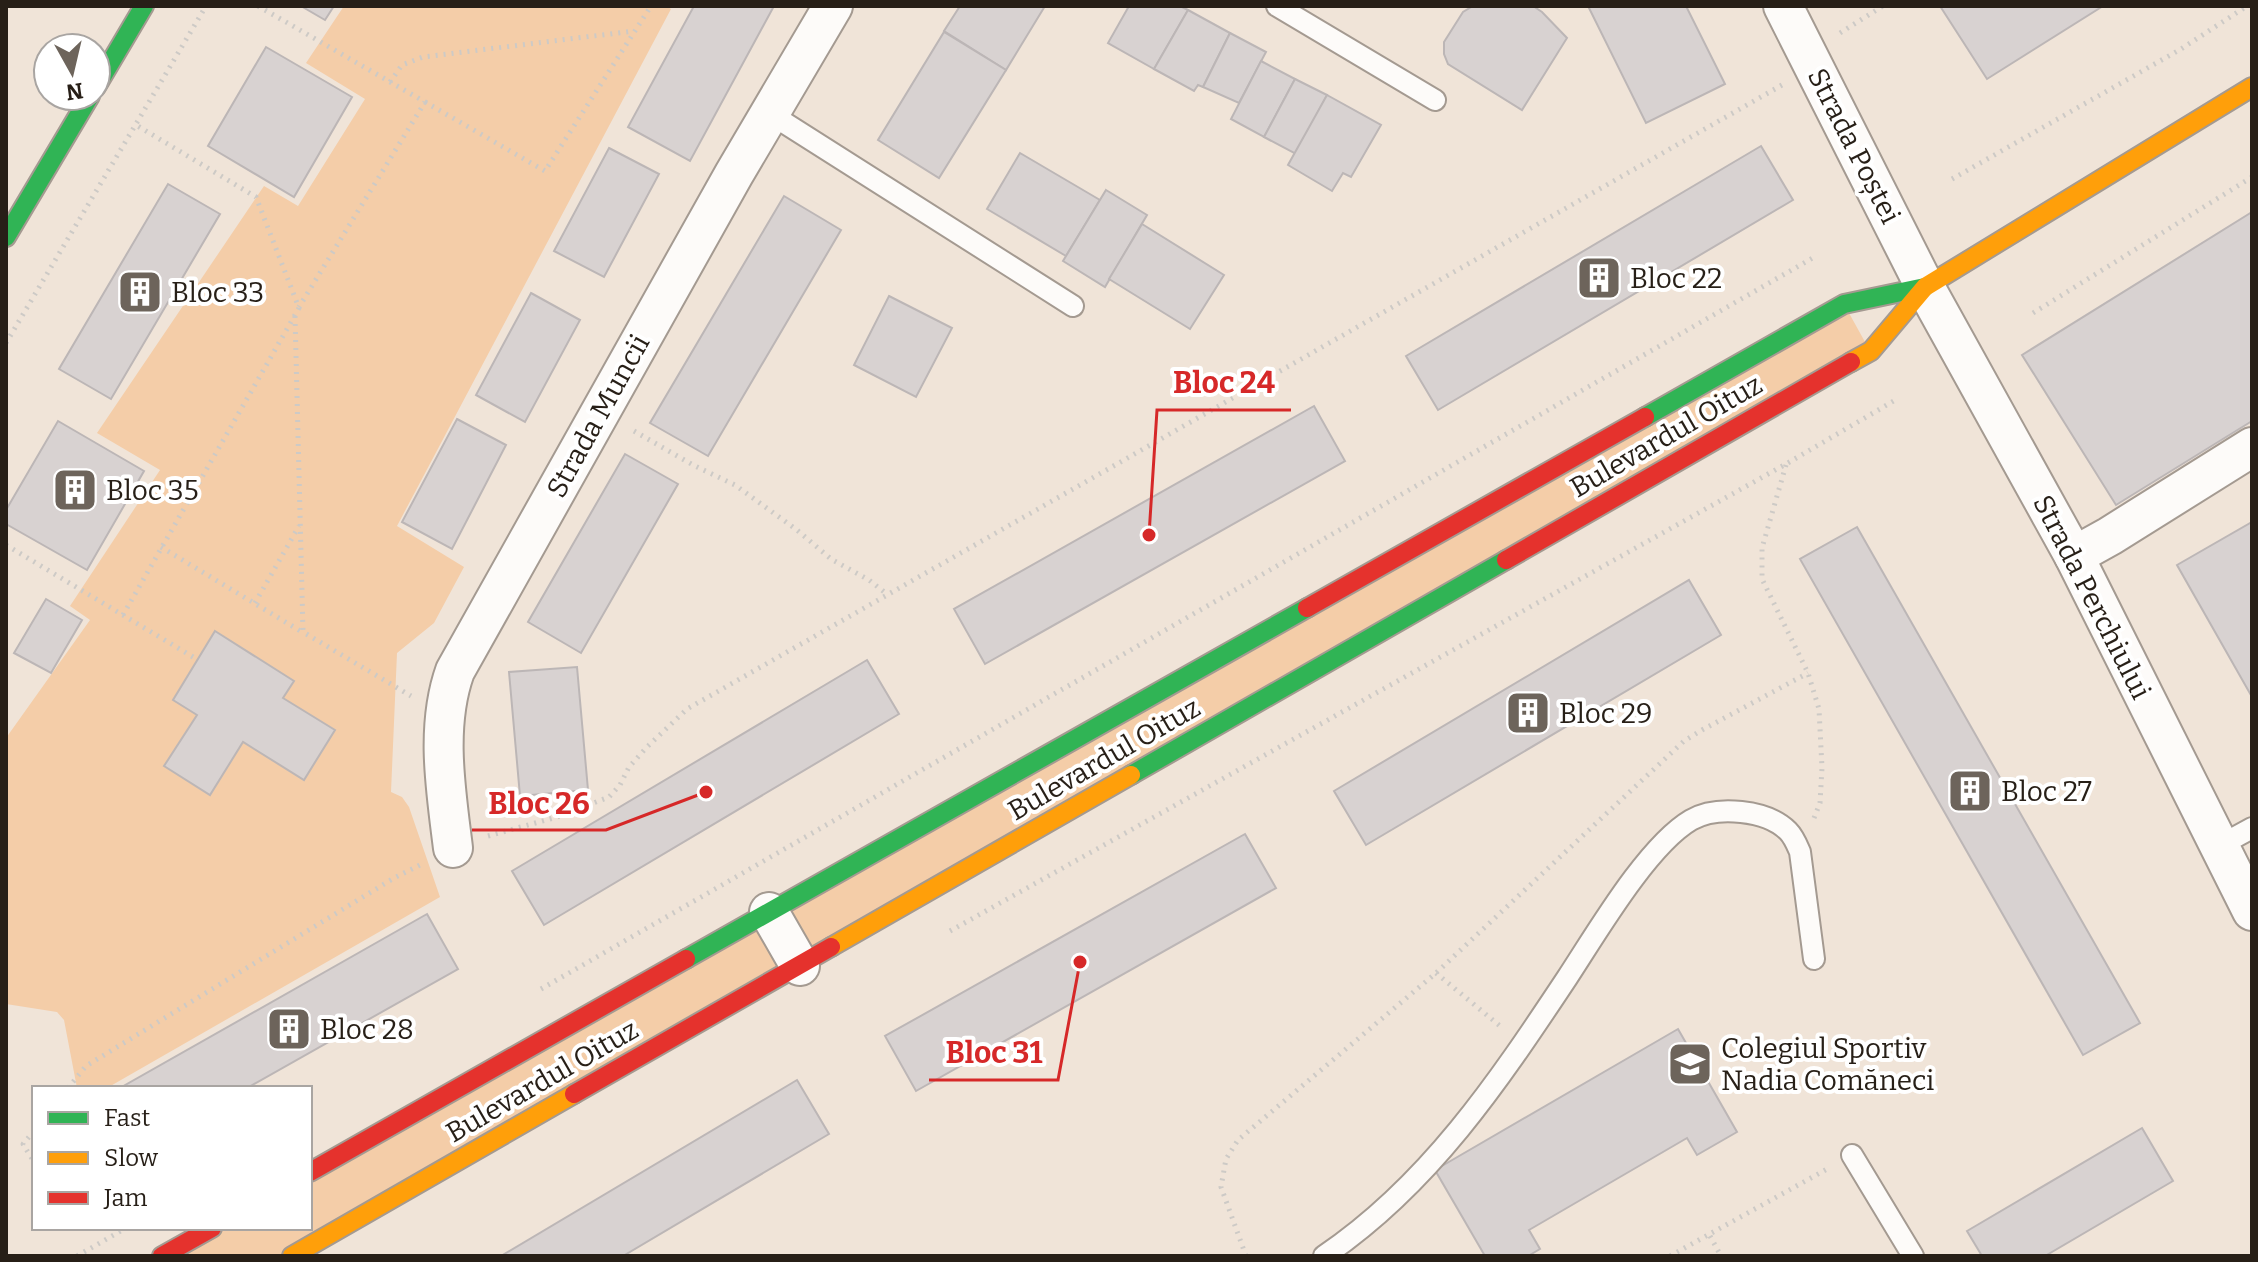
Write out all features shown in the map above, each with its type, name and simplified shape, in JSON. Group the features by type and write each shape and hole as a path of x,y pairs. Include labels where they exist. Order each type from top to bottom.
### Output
{"main road":[{"path":"112,60 144,6"},
{"name":"Bulevardul Oituz","path":"292,1256 338,1238 800,966 1871,351 1925,287 2252,87"},
{"path":"6,237 80,112"},
{"name":"Bulevardul Oituz","path":"312,1171 1844,304 1925,287"},
{"path":"162,1256 208,1230"}],"street":[{"name":"Strada Muncii","path":"453,848 445,768 445,704 455,671 769,113 833,6"},
{"name":"Strada Poștei","path":"1783,6 1925,287"},
{"name":"Strada Perchiului","path":"1925,287 2074,556 2252,911"},
{"path":"2074,556 2252,447"},
{"path":"769,912 800,966"}],"lane":[{"path":"1277,6 1435,100"},
{"path":"769,113 1073,306"},
{"path":"1324,1256 1382,1211 1445,1149 1522,1045 1635,878 1672,835 1691,820 1722,811 1739,812 1764,817 1787,829 1800,852 1814,959"},
{"path":"2219,846 2252,828"},
{"path":"1852,1155 1913,1256"}],"path":[{"path":"6,343 206,6"},
{"path":"258,6 545,171 651,6"},
{"path":"1837,35 1883,6"},
{"path":"1952,179 2181,49 2247,6"},
{"path":"390,82 402,65 423,57 635,31"},
{"path":"70,1086 86,1066 394,878 453,848 557,817 609,797 620,785 629,767 687,709 1783,84"},
{"path":"123,615 299,308 425,102"},
{"path":"136,125 256,197 299,308"},
{"path":"2033,313 2252,177"},
{"path":"531,995 1816,256"},
{"path":"295,315 303,632"},
{"path":"943,935 1897,399"},
{"path":"600,412 735,485 831,559 869,580 888,595"},
{"path":"1786,464 1762,548 1762,579 1808,673 1819,709 1820,803 1800,852"},
{"path":"255,603 300,525"},
{"path":"6,545 198,660"},
{"path":"161,547 445,716"},
{"path":"1246,1256 1221,1187 1226,1159 1238,1140 1436,973 1684,741 1808,673"},
{"path":"1436,973 1522,1045"},
{"path":"32,1133 23,1144 32,1159"},
{"path":"1670,1256 1852,1155"},
{"path":"106,1230 110,1237"},
{"path":"77,1256 122,1230"},
{"path":"1710,1236 1721,1256"}],"shaded area":[{"path":"344,6 666,6 671,9 397,526 464,567 434,623 397,653 391,792 402,797 409,807 440,897 110,1086 77,1086 64,1020 57,1012 6,1004 6,738 90,620 70,606 160,470 97,433 264,186 298,206 365,99 306,63"},
{"path":"1844,304 1870,351 292,1256 162,1256 208,1230 312,1230 312,1171"}],"building":[{"path":"301,6 334,6 325,20"},
{"path":"694,6 774,6 690,161 628,127"},
{"path":"960,6 1045,6 1006,70 944,31"},
{"path":"1129,6 1180,6 1188,10 1154,69 1108,43"},
{"path":"1473,6 1533,6 1567,38 1522,110 1448,64 1444,42 1463,12"},
{"path":"1588,6 1686,6 1725,84 1646,123"},
{"path":"1940,6 2103,6 1987,79"},
{"path":"1188,10 1230,33 1203,87 1198,85 1194,91 1154,69"},
{"path":"944,32 1006,70 939,178 878,140"},
{"path":"1230,33 1266,52 1239,103 1203,87"},
{"path":"266,47 352,97 294,197 208,146"},
{"path":"1261,61 1295,79 1264,137 1231,119"},
{"path":"1295,79 1327,95 1296,154 1264,137"},
{"path":"1327,95 1381,125 1351,177 1343,173 1332,191 1288,165"},
{"name":"Bloc 22","path":"1761,146 1793,200 1438,410 1406,356"},
{"path":"609,148 659,174 604,277 554,251"},
{"path":"1020,153 1100,200 1066,256 987,209"},
{"name":"Bloc 33","path":"168,184 220,214 111,399 59,369"},
{"path":"1106,190 1147,215 1105,287 1063,261"},
{"path":"784,196 841,230 708,456 650,423"},
{"path":"2252,212 2252,421 2116,505 2022,355"},
{"path":"1142,224 1224,275 1190,329 1109,279"},
{"path":"531,293 580,320 525,422 476,395"},
{"path":"889,296 952,328 916,397 854,365"},
{"path":"1314,406 1345,461 985,664 954,609"},
{"path":"457,419 506,445 452,549 402,522"},
{"name":"Bloc 35","path":"58,421 144,471 87,570 6,524 6,510"},
{"path":"625,454 678,484 581,653 528,622"},
{"path":"2252,522 2252,697 2177,565"},
{"name":"Bloc 27","path":"1857,527 2140,1023 2083,1055 1800,559"},
{"name":"Bloc 29","path":"1689,580 1721,635 1366,845 1334,791"},
{"path":"46,599 82,620 51,673 14,653"},
{"path":"215,631 294,681 283,698 335,730 304,780 243,742 210,795 164,766 197,715 173,700"},
{"path":"867,660 899,714 544,925 512,871"},
{"path":"577,667 588,790 520,796 509,672"},
{"path":"1245,834 1276,888 916,1091 885,1036"},
{"name":"Bloc 28","path":"427,914 458,969 251,1086 124,1086"},
{"path":"1678,1029 1737,1132 1697,1155 1687,1138 1529,1230 1540,1249 1528,1256 1485,1256 1435,1170"},
{"path":"797,1080 829,1134 623,1256 501,1256"},
{"path":"2142,1128 2173,1181 2045,1256 1982,1256 1967,1231"}],"traffic: fast":[{"path":"112,60 144,6"},
{"path":"6,237 80,112"},
{"path":"1645,417 1844,304 1925,287"},
{"path":"1131,775 1506,560"},
{"path":"686,959 1307,608"}],"traffic: slow":[{"path":"1851,362 1871,351 1925,287 2252,87"},
{"path":"831,947 1131,775"},
{"path":"292,1256 574,1094"}],"traffic: jam":[{"path":"1506,560 1851,362"},
{"path":"1307,608 1645,417"},
{"path":"574,1094 831,947"},
{"path":"312,1171 686,959"},
{"path":"162,1256 208,1230"}],"place":[{"name":"Bloc 22","path":"1599,278"},
{"name":"Bloc 33","path":"140,292"},
{"name":"Bloc 35","path":"75,490"},
{"name":"Bloc 24","path":"1149,535"},
{"name":"Bloc 29","path":"1528,713"},
{"name":"Bloc 27","path":"1970,791"},
{"name":"Bloc 26","path":"706,792"},
{"name":"Bloc 31","path":"1080,962"},
{"name":"Bloc 28","path":"289,1029"},
{"name":"Colegiul Sportiv Nadia Comăneci","path":"1690,1064"}]}
